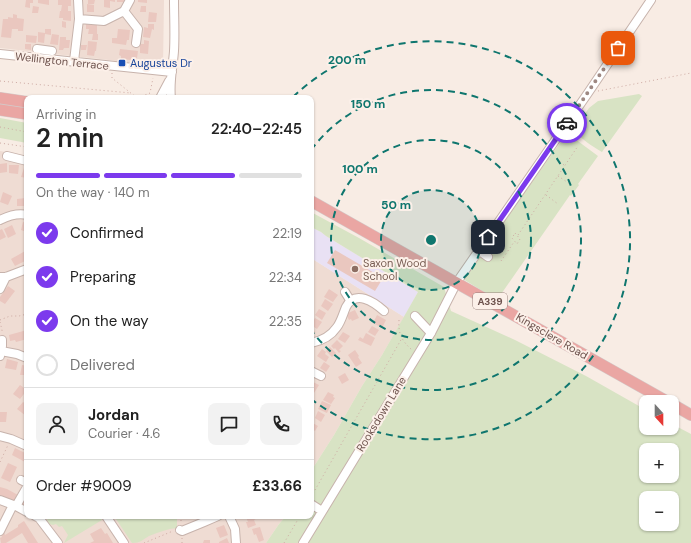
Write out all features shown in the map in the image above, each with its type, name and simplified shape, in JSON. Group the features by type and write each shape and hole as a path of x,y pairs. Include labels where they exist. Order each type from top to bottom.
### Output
{"highway":[{"path":"0,98 24,102"},
{"path":"0,110 24,114"},
{"name":"Kingsclere Road","path":"314,203 656,395"},
{"path":"679,408 691,415"}],"street":[{"path":"74,62 79,19 78,0"},
{"path":"79,19 104,21 124,11 130,0"},
{"path":"170,95 174,49 174,0"},
{"name":"Rooksdown Lane","path":"303,543 431,333 457,282 651,0"},
{"path":"124,11 138,29 136,43"},
{"path":"37,49 50,51 47,59"},
{"name":"Wellington Terrace","path":"0,54 111,66 172,75"},
{"path":"162,95 172,75"},
{"path":"7,156 24,160"},
{"path":"3,218 24,214"},
{"path":"478,250 488,257"},
{"path":"0,289 2,287 3,277 24,270"},
{"path":"345,292 350,300"},
{"path":"314,343 326,338 337,327 350,300 356,298 363,299 381,307"},
{"path":"415,316 431,333"},
{"path":"2,340 0,354 17,354 24,357"},
{"path":"314,372 321,376"},
{"path":"0,436 24,445"},
{"path":"0,531 24,491"},
{"path":"0,500 24,511"},
{"path":"314,506 322,511"},
{"path":"40,519 58,543"},
{"path":"108,519 124,543"},
{"path":"181,527 182,531 211,519"},
{"path":"230,519 235,529 236,543"}],"path":[{"path":"111,66 112,78 133,95"},
{"path":"145,95 150,93 154,74"},
{"path":"597,91 691,74"},
{"path":"0,81 131,93"},
{"path":"0,127 24,131"},
{"path":"0,143 24,147"},
{"path":"514,241 517,244 520,238 518,236 578,146"},
{"path":"556,159 564,166"},
{"path":"558,176 570,184"},
{"path":"546,194 558,204"},
{"path":"501,261 514,241 512,238 515,233 518,236"},
{"path":"0,320 10,316 24,315"},
{"path":"399,320 398,329 405,344 418,354"},
{"path":"0,322 2,340"},
{"path":"314,492 402,338"},
{"path":"0,462 11,439"},
{"path":"144,543 181,527 181,519"},
{"path":"284,543 298,519"}],"shaded area":[{"path":"0,0 164,0 163,66 0,48"},
{"path":"0,151 24,155 24,519 283,519 266,543 0,543"},
{"name":"Saxon Wood School","path":"314,228 418,292 404,317 314,260"},
{"path":"314,260 404,317 314,466"}],"green space":[{"path":"639,94 642,96 602,152 590,145 574,129 589,108 598,101"},
{"path":"0,118 24,122 24,142 0,138"},
{"path":"567,133 598,156 497,300 463,279"},
{"path":"314,214 444,287 451,311 515,340 586,376 639,406 639,435 679,435 679,428 691,434 691,543 266,543 283,519 314,519 314,466 382,355 418,292 314,228"},
{"path":"47,519 102,520 64,543 68,535 62,526 59,527 56,524 49,524"},
{"path":"116,519 177,519 177,528 160,532 139,542 132,543"}],"building":[{"path":"26,0 33,0 33,3 30,3 30,8 25,7"},
{"path":"38,0 49,0 49,5 38,3"},
{"path":"58,0 71,0 71,6 68,6 68,11 71,11 71,21 59,18 62,5 58,5"},
{"path":"88,0 95,0 94,4 88,4"},
{"path":"104,0 115,0 115,2 110,1 110,8 104,7"},
{"path":"117,0 125,0 125,2 117,2"},
{"path":"138,0 147,0 147,3 138,2"},
{"path":"87,4 94,5 94,12 87,12"},
{"path":"33,6 39,7 38,13 32,13"},
{"path":"141,6 146,6 146,12 140,12"},
{"path":"149,12 157,13 156,22 148,22"},
{"path":"13,14 17,15 17,18 24,19 23,31 12,29 11,38 1,37 3,19 8,19 8,17 13,18"},
{"path":"62,21 66,22 66,28 62,27"},
{"path":"86,24 97,25 98,40 92,40 93,34 88,34 89,29 86,29"},
{"path":"148,24 154,24 154,30 152,29 150,38 143,37 144,27 148,28"},
{"path":"45,29 51,29 51,35 45,34 44,43 38,42 38,32 45,33"},
{"path":"118,29 130,30 129,40 127,40 126,45 112,43 112,38 117,38"},
{"path":"52,34 59,35 58,45 50,44"},
{"path":"26,35 37,36 36,43 26,42"},
{"path":"60,37 66,37 66,40 70,40 69,48 59,50"},
{"path":"144,40 149,41 148,54 140,53 140,44 144,44"},
{"path":"88,41 97,42 94,56 87,55"},
{"path":"25,44 31,44 31,50 25,49"},
{"path":"81,45 87,45 86,50 81,50"},
{"path":"120,49 138,51 137,58 132,57 131,60 121,59 121,56 119,55"},
{"path":"7,163 7,172 0,173 0,164"},
{"path":"9,165 19,165 18,174 9,173"},
{"path":"24,168 24,178 21,177"},
{"path":"3,192 12,196 8,205 0,202"},
{"path":"24,198 24,206 17,206 17,199"},
{"path":"23,222 24,222 24,231 21,230"},
{"path":"12,225 16,234 8,238 4,229"},
{"path":"2,229 6,237 0,240 0,230"},
{"name":"Saxon Wood School","path":"335,250 383,278 375,291 327,263"},
{"path":"24,252 24,262 15,266 11,259"},
{"path":"8,286 15,291 5,304 0,301 0,297"},
{"path":"329,289 338,295 333,302 324,297"},
{"path":"325,299 333,304 328,311 321,306"},
{"path":"319,309 326,313 322,320 315,315"},
{"path":"355,310 359,318 352,321 351,319 349,320 346,314"},
{"path":"377,315 386,320 382,328 373,323"},
{"path":"315,318 322,322 317,329 314,327"},
{"path":"372,326 379,330 375,336 368,332"},
{"path":"24,331 24,340 16,342 15,340 10,341 9,335"},
{"path":"343,332 350,336 345,343 338,339"},
{"path":"366,333 375,338 371,346 358,340 360,337 363,339"},
{"path":"337,340 343,346 339,350 341,351 339,353 331,346"},
{"path":"330,347 336,353 332,357 326,351"},
{"path":"322,349 329,357 326,362 317,356"},
{"path":"355,350 362,363 356,367 348,355"},
{"path":"7,359 18,362 16,370 5,368"},
{"path":"324,362 330,366 326,372 320,368"},
{"path":"22,365 24,365 24,375 20,375"},
{"path":"345,373 349,380 342,384 338,377"},
{"path":"314,382 319,385 314,393"},
{"path":"20,385 24,388 24,394 20,399 13,394"},
{"path":"328,392 334,395 333,397 335,398 331,404 323,400"},
{"path":"322,401 331,405 327,413 318,409"},
{"path":"23,402 24,403 24,414 17,409"},
{"path":"318,411 325,415 321,422 315,418"},
{"path":"0,412 7,412 6,422 0,422"},
{"path":"314,424 318,426 315,431 314,430"},
{"path":"15,448 24,452 24,461 12,455"},
{"path":"8,463 17,467 10,482 1,478"},
{"path":"0,487 7,489 24,498 24,507 0,496"},
{"path":"247,519 256,519 254,520 256,525 248,528 246,522 248,522"},
{"path":"24,521 38,543 28,543 22,533 6,543 1,543 1,534 4,532 5,535 18,527 18,525"},
{"path":"224,525 228,535 220,538 216,528"},
{"path":"260,527 264,540 259,542 252,529"},
{"path":"101,528 105,534 107,533 113,543 90,543 94,541 90,534"},
{"path":"227,538 229,543 219,543 219,542"},
{"path":"204,540 210,540 210,543 203,543"}],"way so far":[{"path":"567,123 618,48"}],"place":[{"name":"Augustus Dr","path":"122,63"},
{"name":"Saxon Wood School","path":"355,269"}],"route":[{"path":"488,237 567,123"}]}
